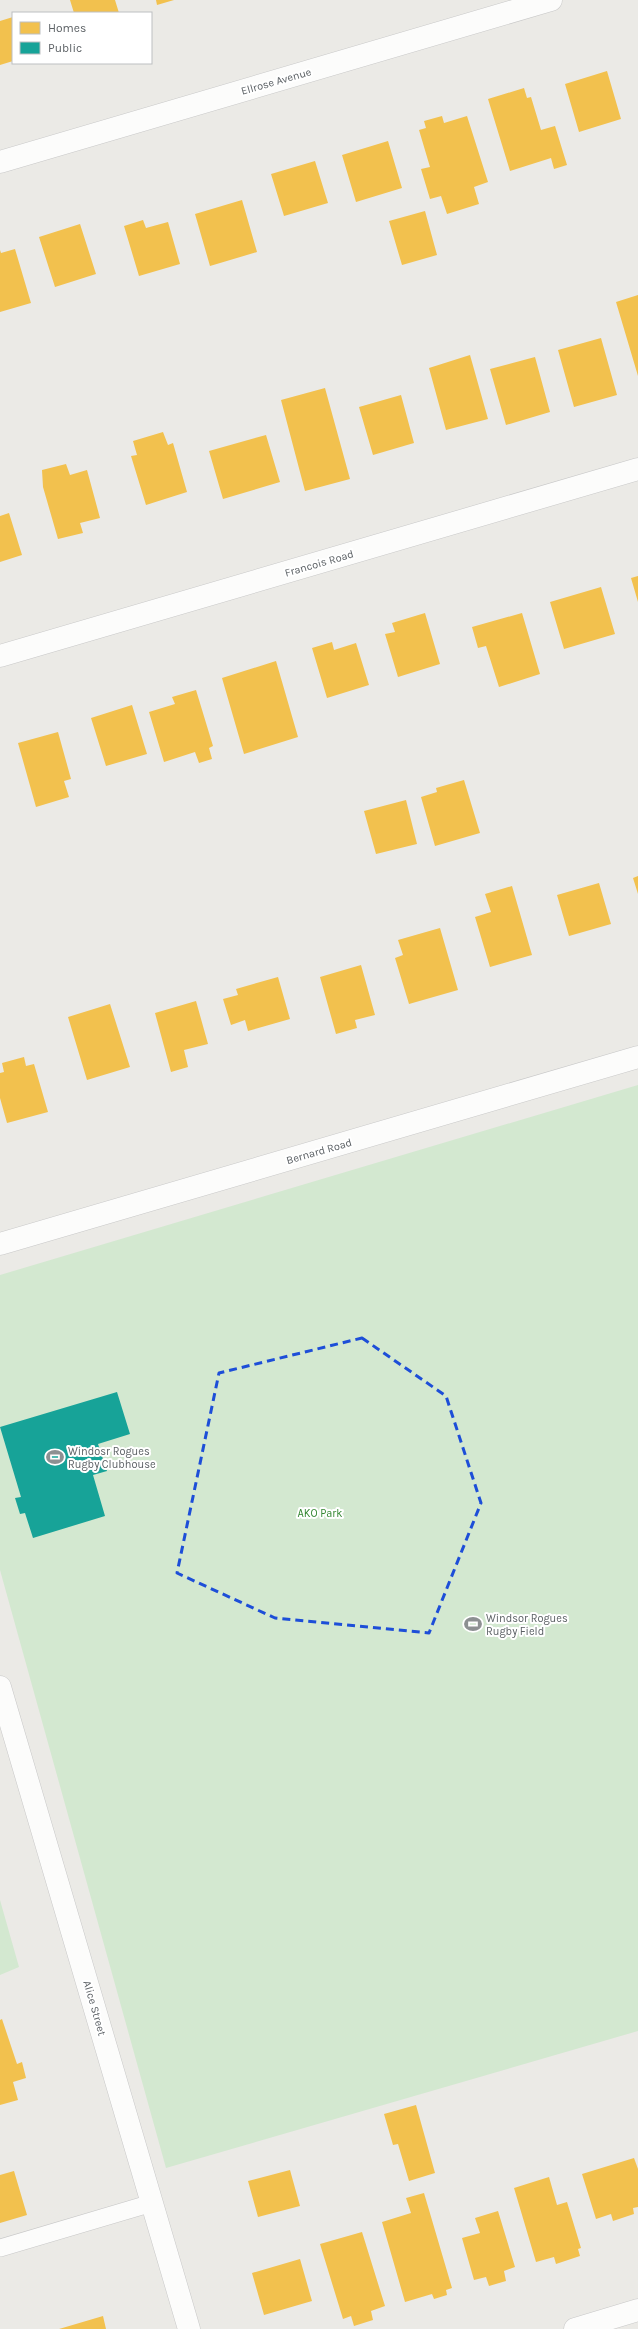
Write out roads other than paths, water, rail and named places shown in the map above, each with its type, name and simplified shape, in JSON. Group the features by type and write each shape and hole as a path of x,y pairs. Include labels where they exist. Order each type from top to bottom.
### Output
{"street":[{"name":"Ellrose Avenue","path":"0,162 551,0"},
{"name":"Francois Road","path":"0,656 638,469"},
{"name":"Bernard Road","path":"0,1244 638,1057"},
{"name":"Alice Street","path":"0,1687 189,2329"},
{"path":"575,2329 638,2310"}],"lane":[{"path":"0,2248 152,2203"}],"place":[{"name":"Windosr Rogues Rugby Clubhouse","path":"55,1457"},
{"name":"Windsor Rogues Rugby Field","path":"473,1624"}],"park label":[{"name":"AKO Park","path":"320,1513"}]}
